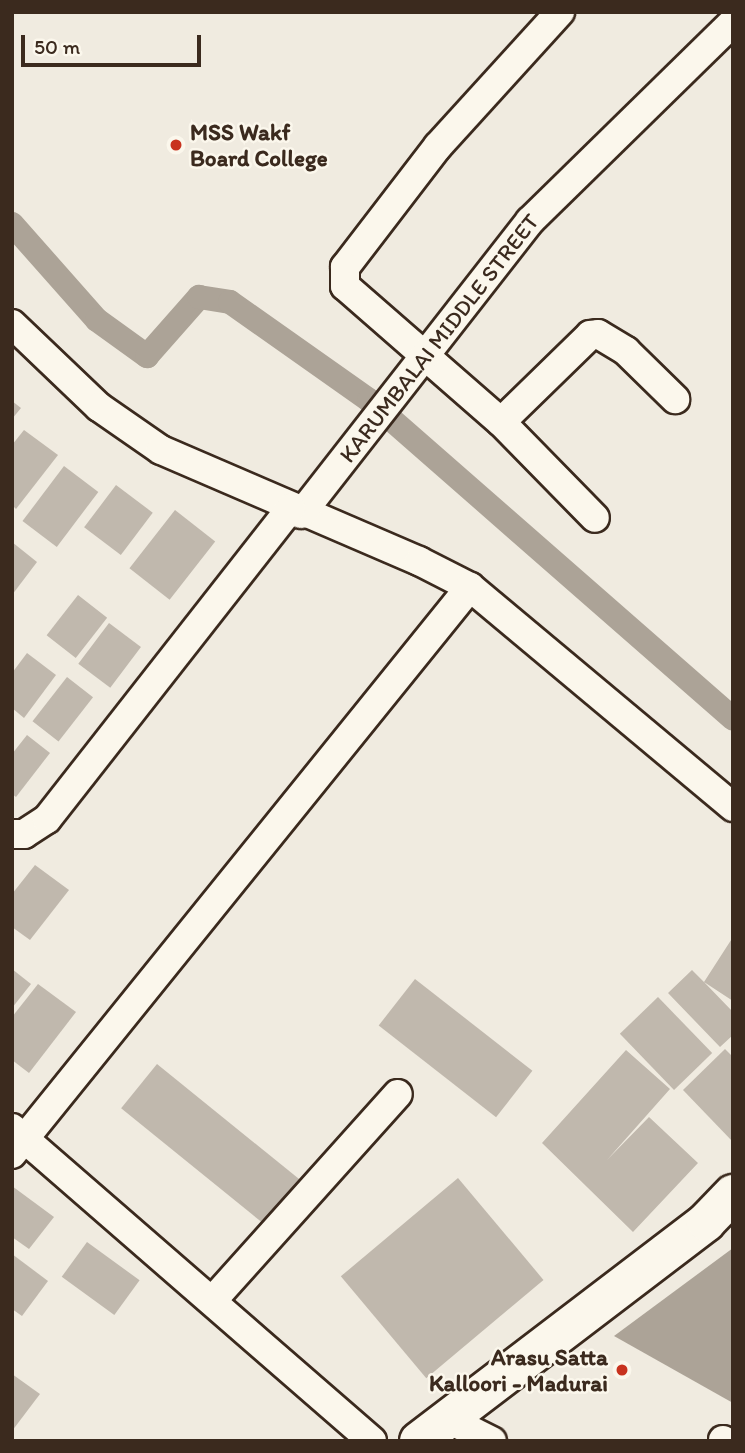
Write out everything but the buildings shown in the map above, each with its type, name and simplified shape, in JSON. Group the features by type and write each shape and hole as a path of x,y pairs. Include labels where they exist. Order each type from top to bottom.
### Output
{"street":[{"path":"560,12 438,146 345,267 345,286 501,422 595,518"},
{"name":"KARUMBALAI MIDDLE STREET","path":"12,834 24,834 47,819 296,511 374,422 425,358 478,282 530,221 733,22"},
{"path":"12,324 99,407 135,435 296,511 419,561 470,587 733,807"},
{"path":"501,422 590,335 598,334 626,351 676,399"},
{"path":"372,1441 212,1301 17,1140 470,587"},
{"path":"212,1301 398,1094"},
{"path":"433,1430 706,1222 733,1194"},
{"path":"433,1430 492,1441"}],"shaded area":[{"path":"733,1248 733,1403 614,1336"}],"waterway":[{"path":"12,224 97,320 147,356 199,297 230,302 369,400 733,719"}],"place":[{"name":"MSS Wakf Board College","path":"176,145"},
{"name":"Arasu Satta Kalloori - Madurai","path":"622,1370"}]}
